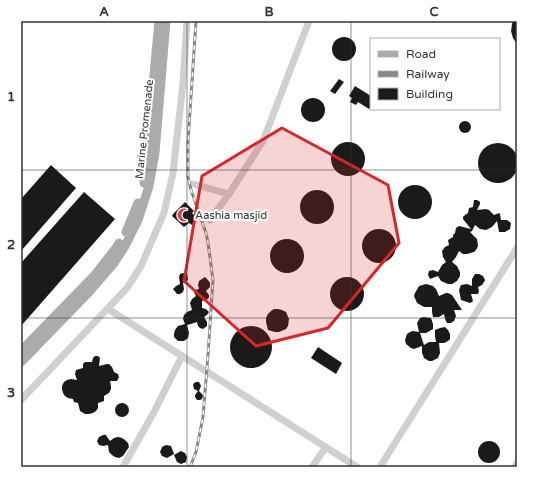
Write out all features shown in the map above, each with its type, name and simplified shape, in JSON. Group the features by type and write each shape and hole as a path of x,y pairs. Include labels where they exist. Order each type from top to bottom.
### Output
{"main road":[{"name":"Marine Promenade","path":"21,351 94,276 116,248 129,226 138,204 145,180 159,21"},
{"name":"Marine Promenade","path":"21,362 89,292 114,263 125,246 138,220 149,186 155,153 166,21"}],"street":[{"path":"21,400 127,288 141,266 164,213 173,173 183,83 186,21"},
{"path":"210,220 229,194 262,140 309,21"},
{"path":"193,184 229,194"},
{"path":"380,467 517,248"},
{"path":"108,309 357,467"},
{"path":"123,467 154,412 182,356"},
{"path":"312,467 326,447"},
{"path":"515,467 517,463"}],"highlighted area":[{"path":"282,128 388,185 399,243 328,328 256,346 184,281 202,176"}],"building":[{"path":"513,21 517,21 517,44 511,31"},
{"path":"344,37 353,40 356,49 353,58 344,61 335,58 332,49 335,40"},
{"path":"339,79 344,82 335,94 330,91"},
{"path":"355,86 370,95 370,108 369,109 358,102 356,105 350,102 352,98 349,96"},
{"path":"313,98 322,101 325,110 322,119 313,122 304,119 301,110 304,101"},
{"path":"465,121 469,123 471,127 469,131 465,133 461,131 459,127 461,123"},
{"path":"345,142 351,142 360,147 364,153 364,165 360,171 351,176 345,176 336,171 331,162 331,156 336,147"},
{"path":"498,143 512,149 518,163 512,177 498,183 484,177 478,163 484,149"},
{"path":"51,165 76,188 21,251 21,199"},
{"path":"412,185 418,185 427,190 431,196 431,208 427,214 418,219 412,219 403,214 398,205 398,199 403,190"},
{"path":"314,190 320,190 329,195 333,201 333,213 329,219 320,224 314,224 305,219 300,210 300,204 305,195"},
{"path":"84,192 115,219 21,326 21,263"},
{"path":"474,200 480,202 477,210 486,209 494,215 499,213 501,220 507,220 511,223 510,229 505,232 499,232 497,221 492,227 486,230 480,229 475,225 470,232 477,239 478,246 476,250 467,254 463,254 459,251 452,262 457,266 460,272 460,276 457,281 452,284 448,284 441,281 438,276 430,279 428,275 429,271 433,270 438,272 442,265 446,262 442,251 449,245 448,240 453,237 456,228 459,226 471,229 463,217 468,213 469,208 473,207"},
{"name":"Aashia masjid","path":"185,202 194,211 192,213 198,220 192,225 189,223 184,227 172,216"},
{"path":"376,229 382,229 391,234 395,240 395,252 391,258 382,263 376,263 367,258 362,249 362,243 367,234"},
{"path":"284,239 290,239 299,244 303,250 303,262 299,268 290,273 284,273 275,268 270,259 270,253 275,244"},
{"path":"180,274 187,274 188,279 183,283 183,292 177,294 173,289 180,284 179,277"},
{"path":"475,274 483,276 485,280 482,285 478,287 478,294 471,294 473,301 470,303 461,300 459,290 461,285 467,284 472,286 472,279"},
{"path":"205,277 210,283 210,287 206,291 209,297 208,299 202,301 202,308 209,312 204,317 207,322 207,326 203,329 200,328 197,322 187,325 189,333 188,338 184,341 178,341 174,337 175,330 178,326 185,324 183,319 184,315 192,310 190,303 196,296 194,292 195,290 199,289 199,281"},
{"path":"344,277 350,277 359,282 363,288 363,300 359,306 350,311 344,311 335,306 330,297 330,291 335,282"},
{"path":"426,284 433,286 439,296 446,293 452,295 462,310 454,310 456,316 454,321 447,323 444,314 439,317 433,317 432,307 424,307 417,303 414,296 415,293 419,286"},
{"path":"274,309 286,312 289,319 286,329 279,332 268,330 266,322 268,314"},
{"path":"420,318 431,318 433,324 433,329 426,333 420,333 424,345 429,342 436,342 435,330 445,327 450,334 450,339 448,341 439,343 440,353 438,358 432,361 424,358 422,346 414,349 411,348 406,344 405,340 407,334 410,332 419,332 417,323"},
{"path":"247,326 255,326 263,329 269,335 272,347 269,359 263,365 255,368 247,368 239,365 233,359 230,351 230,343 233,335 239,329"},
{"path":"318,347 342,363 336,374 311,358"},
{"path":"95,356 100,358 99,366 109,364 119,377 117,381 110,381 111,389 109,393 104,396 104,401 98,403 98,408 96,411 85,414 80,411 78,403 65,396 62,386 67,380 77,380 75,374 76,370 83,368 83,364 85,362 92,362"},
{"path":"196,382 199,382 201,386 199,391 203,396 200,400 197,400 195,397 198,391 194,389 193,385"},
{"path":"122,403 127,405 129,410 127,415 122,417 117,415 115,410 117,405"},
{"path":"105,434 110,441 118,437 122,438 128,443 129,447 123,456 119,458 115,457 109,452 108,445 99,445 97,441 99,437"},
{"path":"489,441 497,444 500,452 497,460 489,463 481,460 478,452 481,444"},
{"path":"166,445 171,446 174,454 167,458 162,456 160,452 162,447"},
{"path":"181,451 185,453 187,457 186,462 181,464 177,462 174,455"}],"railway":[{"path":"190,467 196,452 203,417 213,280 206,233 188,177 188,142 196,21"}],"place":[{"name":"Aashia masjid","path":"184,215"}]}
